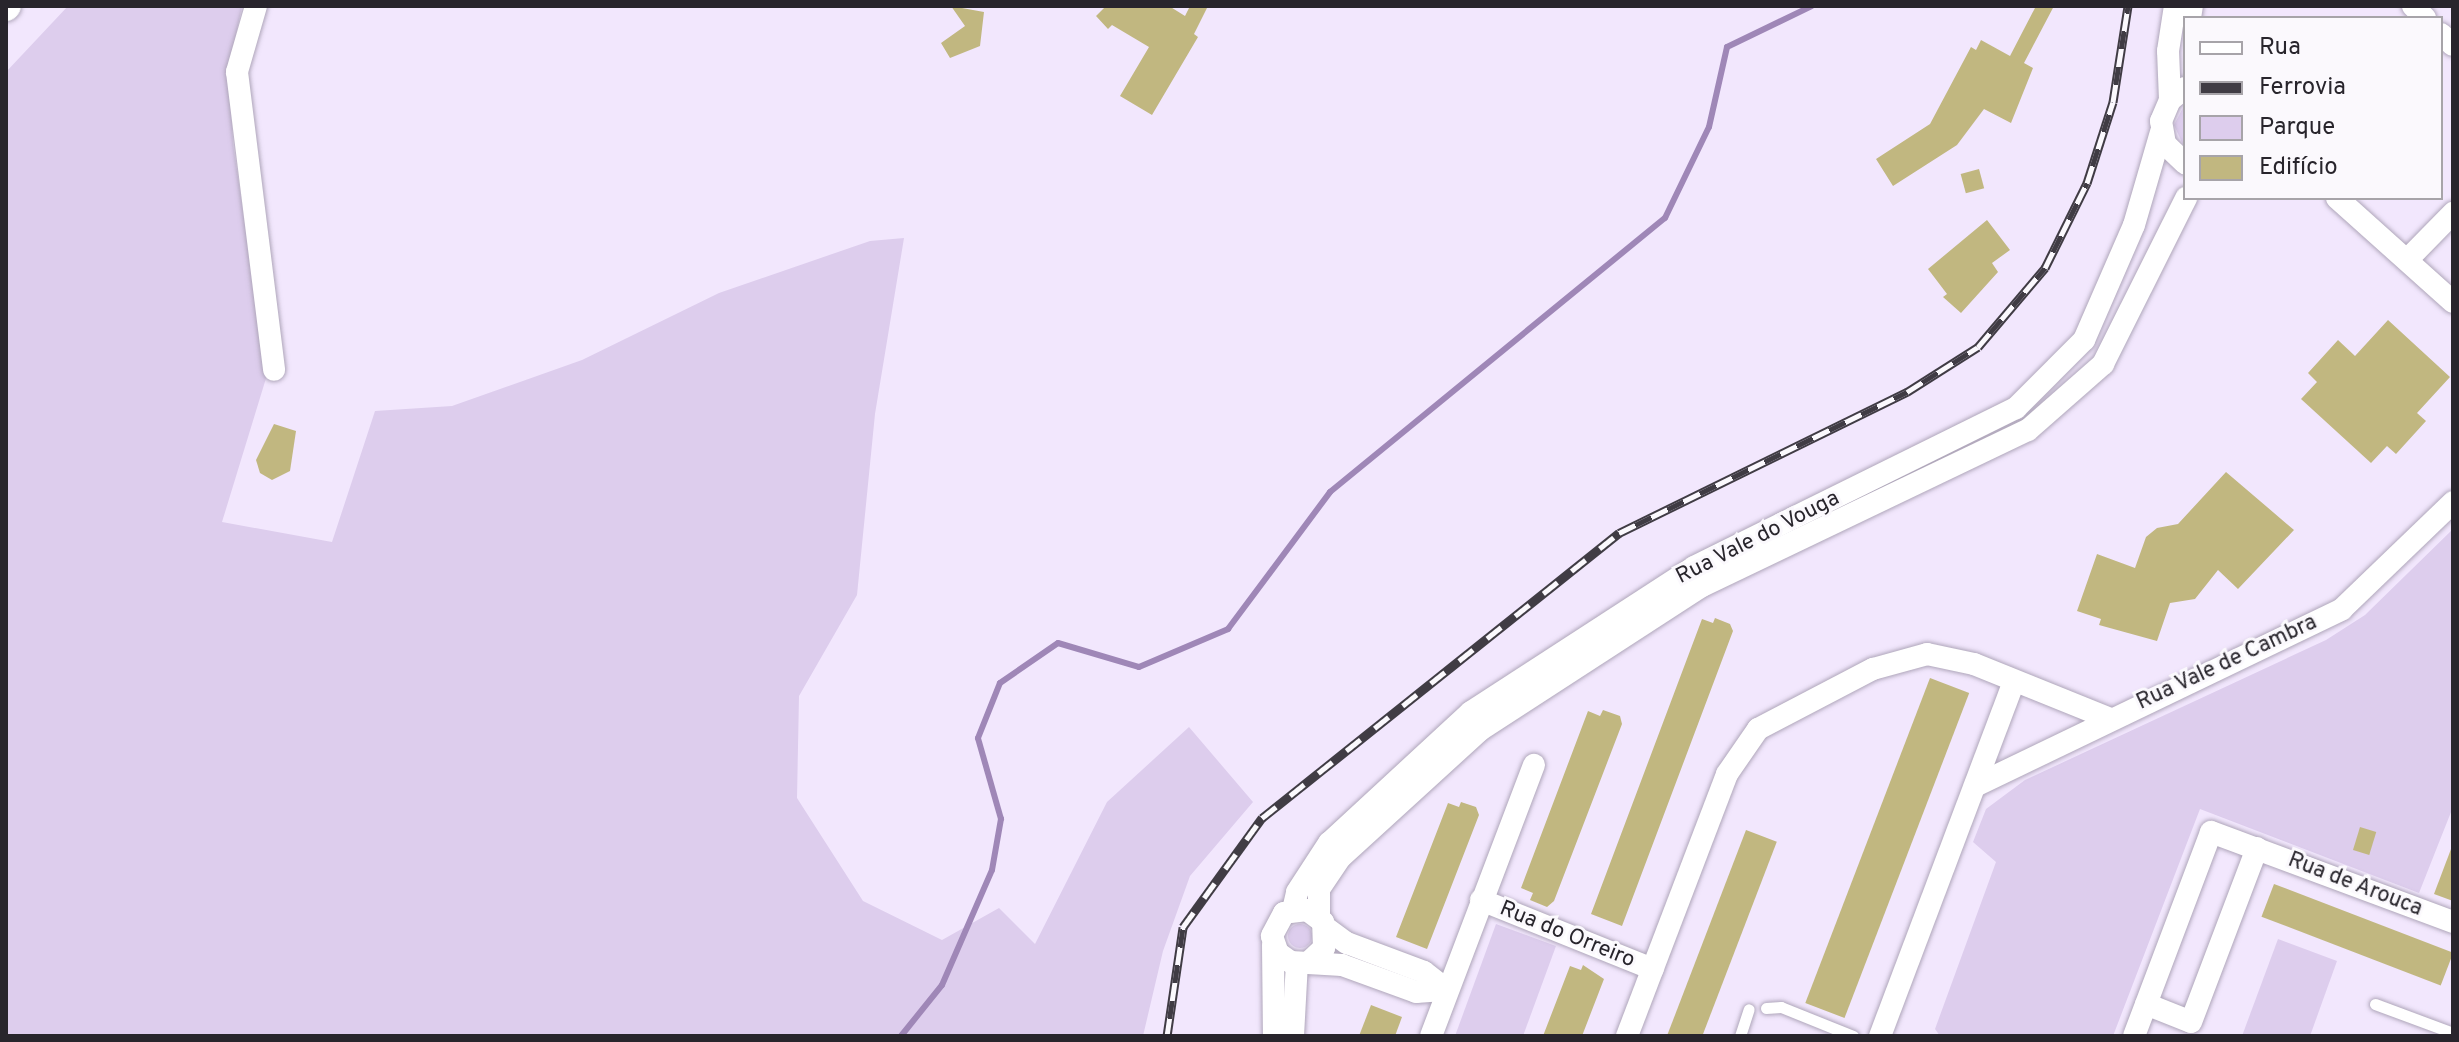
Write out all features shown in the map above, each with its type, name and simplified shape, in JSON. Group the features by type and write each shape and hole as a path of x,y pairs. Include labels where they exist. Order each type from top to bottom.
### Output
{"street":[{"path":"256,6 237,72 274,370"},
{"name":"Rua Vale do Vouga","path":"1274,1036 1273,945 1278,919 1293,910 1297,892 1329,843 1471,712 1694,567 2016,408 2084,340 2134,225 2161,132 2177,94 2168,51 2175,6"},
{"path":"2161,132 2171,153 2183,162"},
{"name":"Rua Vale do Vouga","path":"1293,1036 1304,962 1324,948 1319,889 1340,858 1480,730 1702,586 2028,430 2103,364 2185,200"},
{"path":"2339,200 2453,302"},
{"path":"2407,260 2453,213"},
{"name":"Rua Vale de Cambra","path":"1975,786 2342,609 2453,502"},
{"path":"1627,1036 1727,774 1758,729 1873,669 1927,654 1974,664 2013,684 2110,719"},
{"path":"1887,1032 2013,684"},
{"name":"Rua do Orreiro","path":"1431,1036 1534,765"},
{"name":"Rua de Arouca","path":"2146,1004 2211,832 2453,922"},
{"path":"2134,1036 2146,1004 2191,1022 2257,848"},
{"name":"Rua do Orreiro","path":"1481,900 1653,969"},
{"path":"1293,910 1322,922 1347,943 1424,972 1447,990"},
{"path":"1273,945 1285,959 1342,965 1416,992 1447,990"}],"lane":[{"path":"2375,1004 2453,1033"},
{"path":"1766,1008 1781,1007 1853,1036"},
{"path":"1740,1036 1749,1009"}],"green space":[{"path":"68,6 242,6 229,69 233,144 267,375 222,522 332,542 375,411 452,406 582,360 719,293 870,241 904,238 875,414 857,595 799,696 797,798 863,901 942,940 999,908 1035,944 1107,802 1189,727 1253,802 1190,876 1163,951 1143,1036 6,1036 6,72"},
{"path":"2183,108 2183,145 2174,125"},
{"path":"2453,529 2453,807 2419,893 2200,809 2113,1036 1940,1036 1935,1029 1996,862 1973,842 1986,809 2025,780 2326,640 2365,615"},
{"path":"1300,924 1311,931 1312,936 1305,947 1300,948 1289,941 1288,936 1295,925"},
{"path":"1496,924 1556,946 1523,1036 1455,1036"},
{"path":"2278,939 2337,961 2310,1036 2242,1036"}],"building":[{"path":"951,6 984,12 980,46 950,58 941,43 965,26"},
{"path":"1106,6 1169,6 1185,16 1190,6 1208,6 1194,34 1198,37 1152,115 1120,96 1149,47 1112,25 1108,29 1096,16"},
{"path":"2036,6 2054,6 2024,63 2033,68 2011,123 1984,109 1957,145 1893,186 1876,159 1930,124 1971,47 1976,50 1981,40 2010,56"},
{"path":"1979,169 1984,188 1966,193 1961,174"},
{"path":"1987,220 2010,250 1992,263 1998,272 1961,313 1943,297 1947,294 1928,269"},
{"path":"2388,320 2450,377 2417,413 2426,421 2396,454 2387,446 2371,463 2301,399 2317,382 2308,373 2338,340 2355,356"},
{"path":"274,424 296,431 290,471 272,480 260,473 256,460"},
{"path":"2226,472 2294,530 2238,589 2218,570 2195,599 2170,603 2157,641 2099,625 2101,619 2077,611 2097,554 2135,568 2146,537 2157,528 2178,524"},
{"path":"1715,618 1730,624 1733,631 1622,926 1591,914 1702,619 1713,623"},
{"path":"1930,678 1969,693 1844,1018 1805,1003"},
{"path":"1603,710 1620,716 1622,724 1554,901 1547,907 1530,900 1533,893 1521,888 1588,711 1600,716"},
{"path":"1461,802 1476,807 1479,815 1427,949 1396,937 1448,803 1459,807"},
{"path":"2360,827 2376,832 2369,855 2353,850"},
{"path":"1746,830 1777,842 1702,1036 1667,1036"},
{"path":"2453,849 2453,901 2434,894"},
{"path":"2274,884 2453,953 2441,985 2261,917"},
{"path":"1583,965 1604,979 1582,1036 1543,1036 1570,966 1581,970"},
{"path":"1371,1005 1402,1017 1395,1036 1359,1036"}],"waterway":[{"path":"901,1036 942,985 992,870 1001,819 978,738 1000,683 1058,643 1139,667 1228,629 1330,492 1665,218 1709,127 1727,47 1812,6"}],"railway":[{"path":"1167,1036 1183,927 1262,818 1619,533 1907,392 1978,347 2045,268 2087,183 2113,102 2128,6"}]}
